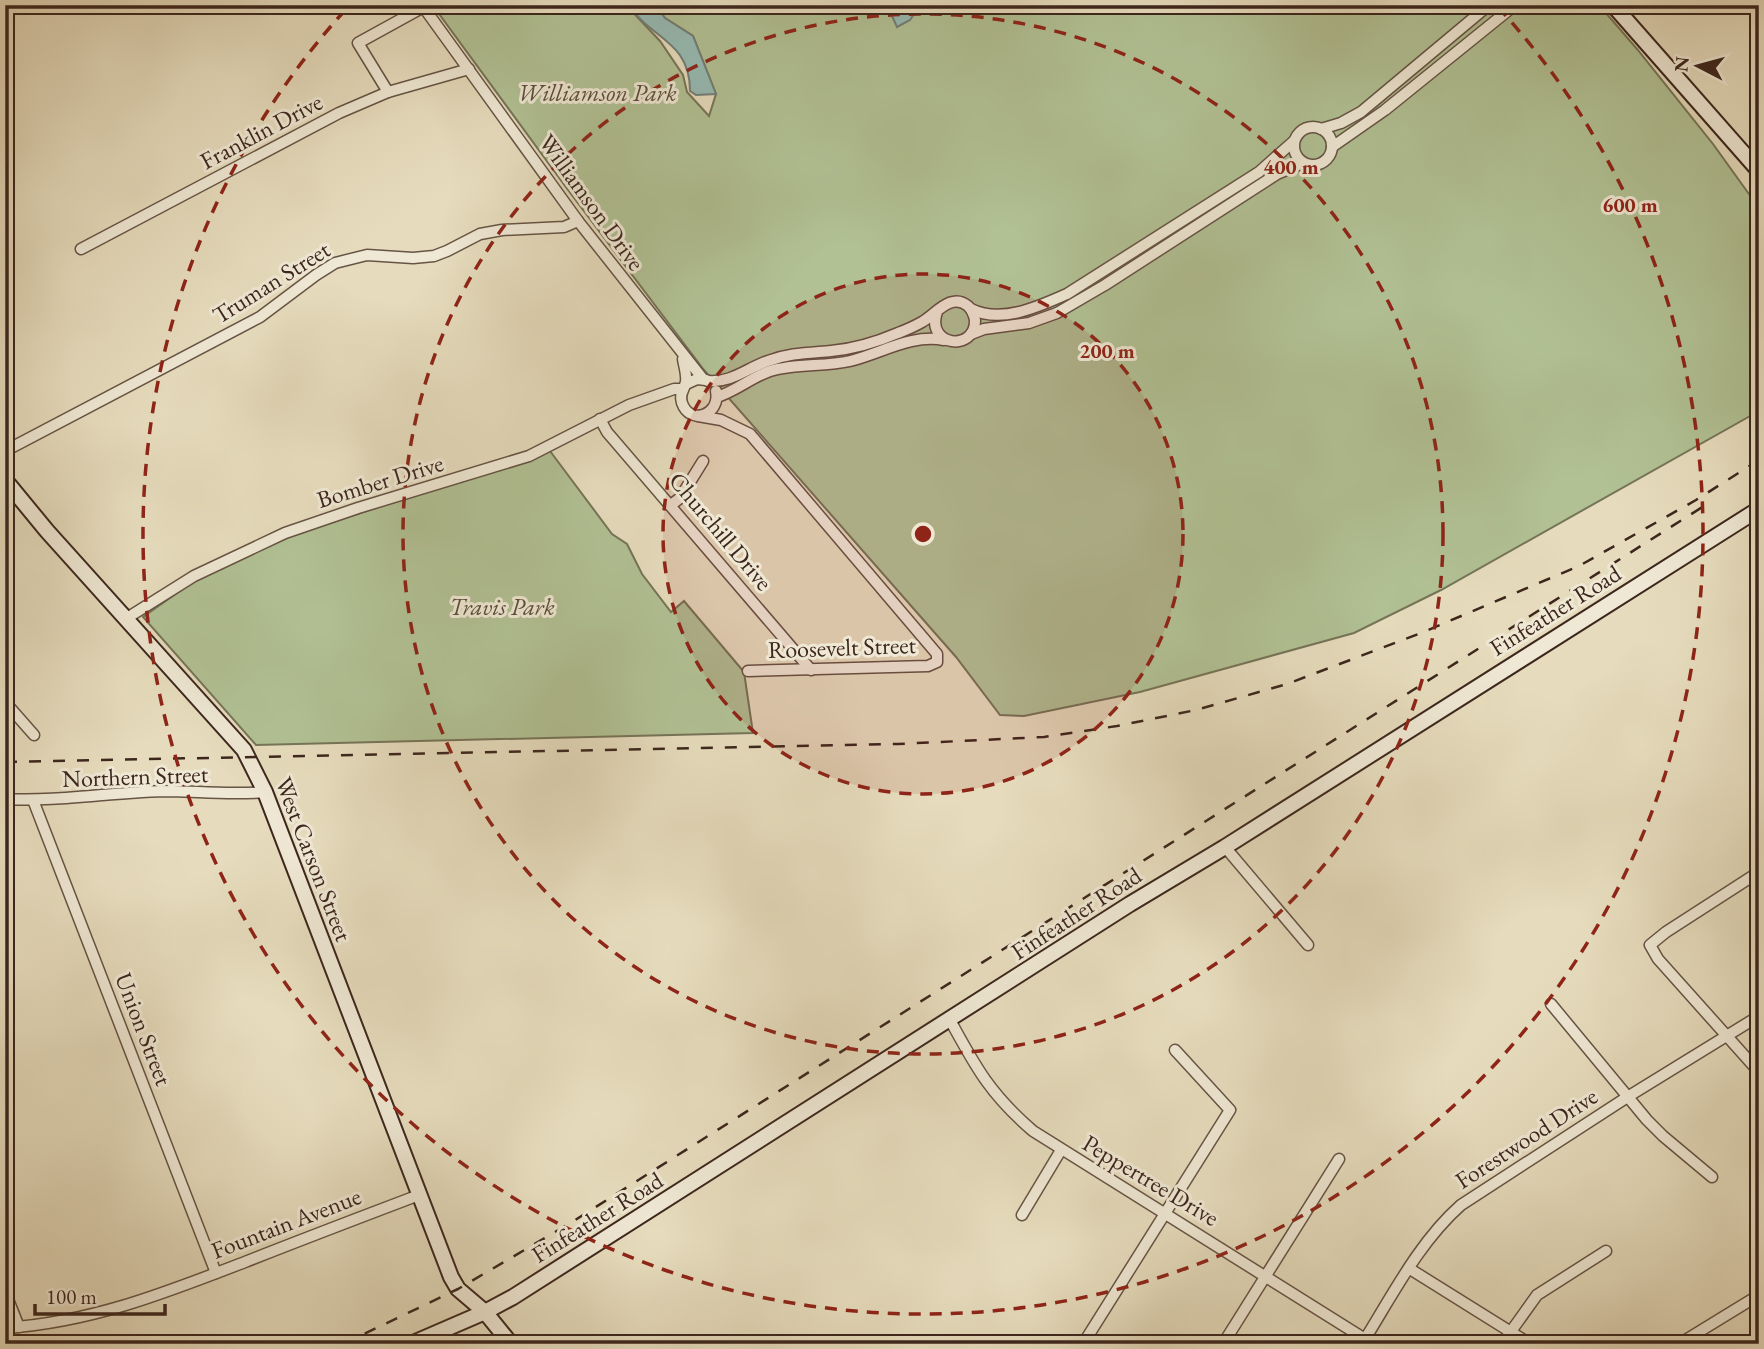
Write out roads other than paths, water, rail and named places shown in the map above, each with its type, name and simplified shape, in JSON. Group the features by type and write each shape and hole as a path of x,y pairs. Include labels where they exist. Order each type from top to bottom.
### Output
{"street":[{"path":"1321,129 1341,123 1361,112 1489,5"},
{"path":"1332,147 1385,110 1516,5"},
{"path":"1613,5 1759,171"},
{"path":"1753,5 1759,12"},
{"path":"388,92 358,44 424,6"},
{"name":"Williamson Drive","path":"424,6 578,222 682,355 706,380"},
{"name":"Franklin Drive","path":"81,250 339,113 388,92 469,69"},
{"path":"684,387 691,380 730,379 764,362 794,352 848,349 869,343 920,323 947,303 966,305 982,315 995,316 1033,308 1067,293 1259,172 1303,130 1313,127 1321,129 1329,136 1332,147 1322,163 1309,165 1303,163 1295,153 1294,141"},
{"path":"698,416 709,412 717,400 766,372 787,366 852,360 926,337 959,341 984,329 1029,323 1057,313 1277,174 1303,163"},
{"name":"Truman Street","path":"5,451 260,317 335,263 367,255 413,258 433,256 480,234 502,230 564,227 578,222"},
{"path":"971,309 975,321 971,334"},
{"path":"937,312 937,331 946,340"},
{"path":"682,355 683,407"},
{"path":"706,380 713,386 717,400 732,424"},
{"name":"Bomber Drive","path":"127,618 194,576 285,533 529,456 600,419 651,397 684,387"},
{"path":"651,397 666,399 698,416 732,424"},
{"name":"Churchill Drive","path":"600,419 607,432 811,670"},
{"name":"Roosevelt Street","path":"732,424 750,434 937,654 937,662 928,666 748,671"},
{"path":"671,505 680,498 703,461"},
{"name":"West Carson Street","path":"5,480 47,531 244,750 265,792 443,1260 458,1289 485,1312 511,1344"},
{"name":"Finfeather Road","path":"411,1344 485,1312 537,1282 1130,904 1225,847 1759,509"},
{"path":"5,702 34,735"},
{"name":"Northern Street","path":"5,799 33,800 172,791 233,795 265,792"},
{"name":"Union Street","path":"33,800 216,1273"},
{"path":"1225,847 1308,945"},
{"path":"1759,872 1650,945 1658,959 1759,1072"},
{"path":"1551,1004 1663,1136 1712,1177"},
{"name":"Forestwood Drive","path":"1364,1341 1442,1222 1461,1205 1759,1016"},
{"name":"Peppertree Drive","path":"950,1020 980,1075 995,1095 1032,1131 1266,1276 1364,1341"},
{"path":"1083,1344 1230,1110 1175,1050"},
{"path":"1022,1215 1061,1150"},
{"path":"1223,1344 1339,1159"},
{"name":"Fountain Avenue","path":"5,1328 64,1321 110,1311 419,1195"},
{"path":"1502,1344 1537,1295 1606,1251"},
{"path":"1410,1269 1530,1344"},
{"path":"5,1292 19,1327"},
{"path":"1684,1341 1759,1295"}],"water":[{"path":"629,5 655,5 665,18 693,36 716,94 696,95 690,91 688,74 676,50 647,26"},
{"path":"887,5 919,7 910,20 897,27"}],"railway":[{"path":"5,762 898,744 1044,737 1117,726 1196,710 1287,684 1421,633 1579,566 1696,500 1759,460"},
{"path":"343,1344 458,1289 572,1222 1704,506"}],"park label":[{"name":"Williamson Park","path":"597,92"},
{"name":"Travis Park","path":"502,606"}]}
